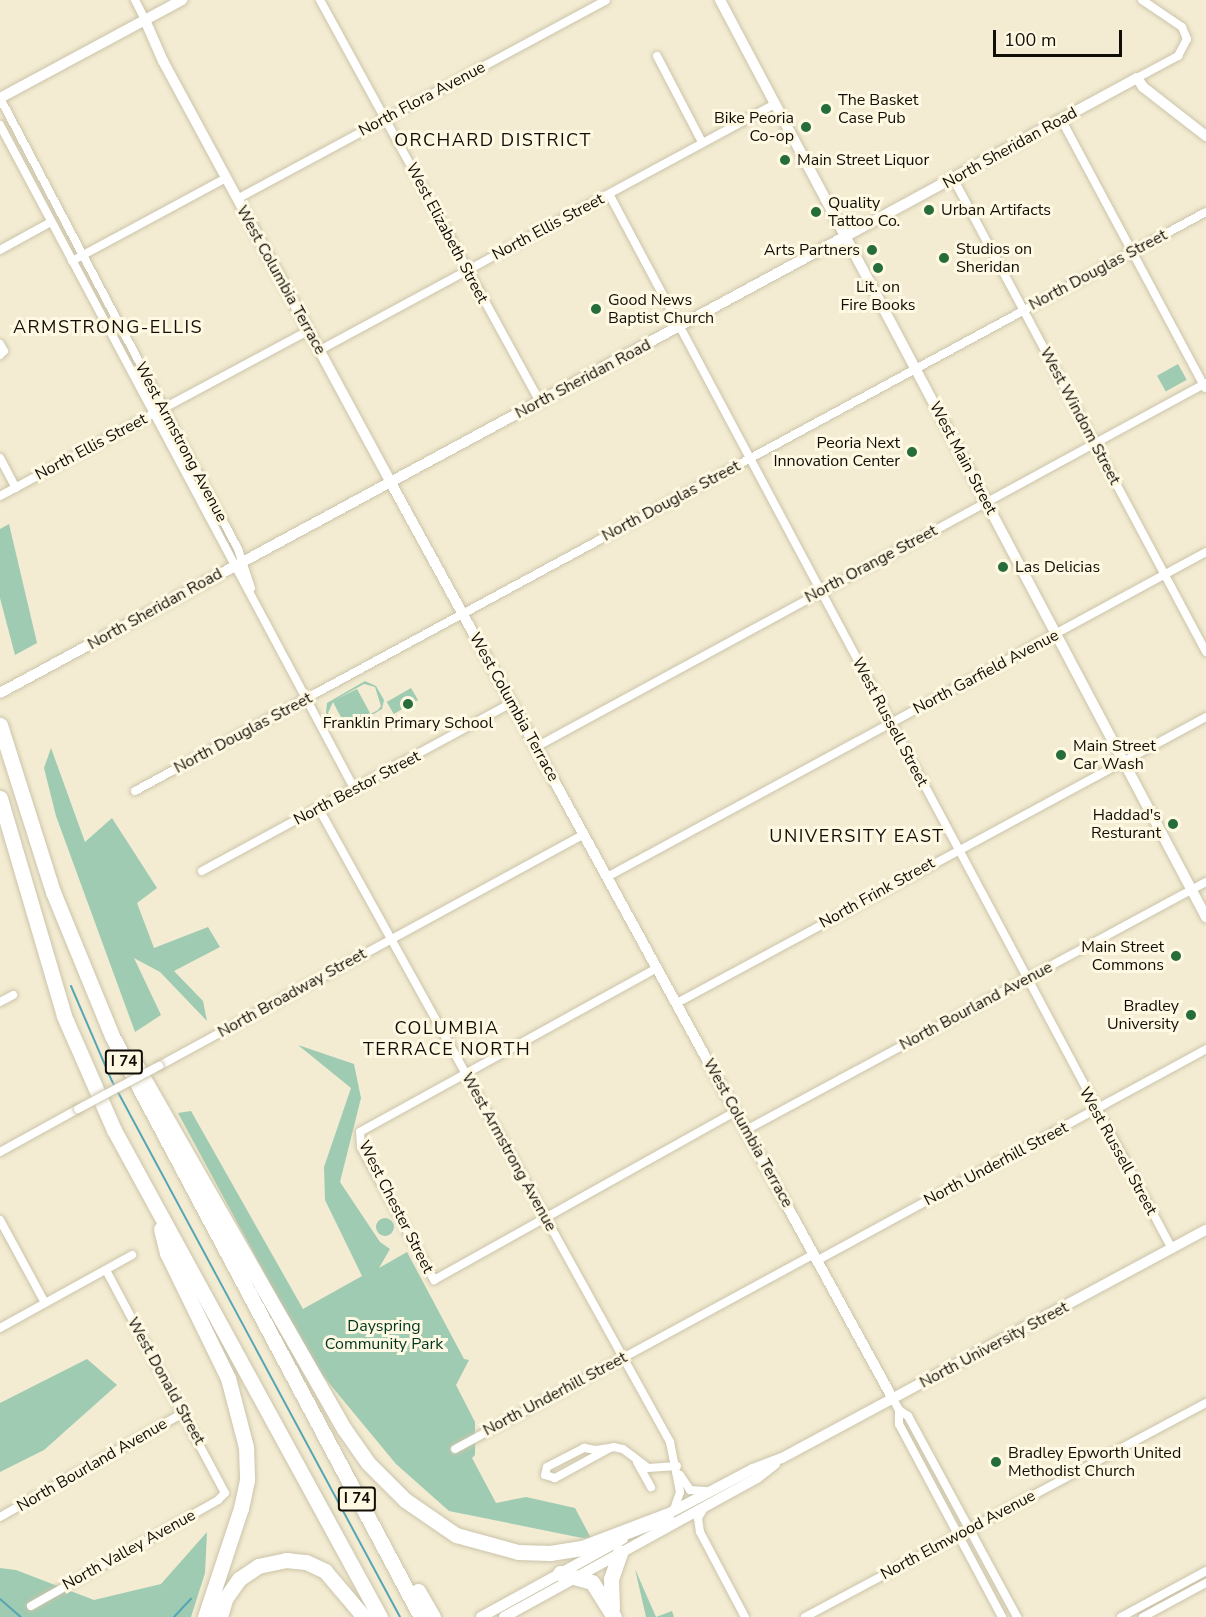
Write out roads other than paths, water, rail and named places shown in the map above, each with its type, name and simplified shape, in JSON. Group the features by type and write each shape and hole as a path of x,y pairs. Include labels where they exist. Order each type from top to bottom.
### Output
{"highway":[{"name":"I 74","path":"0,725 53,892 98,1004 127,1068 421,1617"},
{"name":"I 74","path":"0,798 64,1016 114,1130 380,1617"},
{"path":"98,1004 147,1082 345,1430 368,1463 397,1494 456,1535 518,1552 582,1548 667,1515"},
{"path":"156,1208 167,1253 228,1378 246,1447 247,1480 241,1508 205,1617"},
{"path":"294,1380 433,1617"},
{"path":"613,1616 611,1579 620,1553"},
{"path":"220,1617 225,1599 239,1579 258,1566 286,1560 306,1563 326,1571 364,1617"},
{"path":"560,1573 579,1576 594,1584 613,1616"}],"main road":[{"path":"0,98 182,0"},
{"name":"West Main Street","path":"720,0 1206,917"},
{"name":"West Columbia Terrace","path":"145,20 237,199 391,483 893,1399"},
{"path":"1137,78 1143,87 1206,136"},
{"name":"North Sheridan Road","path":"0,693 846,236 954,180 1137,78"},
{"name":"North University Street","path":"480,1617 667,1515 729,1482 782,1458 1206,1230"},
{"name":"North University Street","path":"504,1617 757,1478 782,1458"}],"street":[{"name":"West Columbia Terrace","path":"135,0 145,20"},
{"name":"West Elizabeth Street","path":"320,0 540,402"},
{"name":"North Flora Avenue","path":"237,199 606,0"},
{"name":"North Sheridan Road","path":"1137,78 1178,56 1187,39 1182,27 1142,0"},
{"path":"657,56 702,142"},
{"name":"West Armstrong Avenue","path":"0,98 164,408 237,564 355,790"},
{"name":"North Ellis Street","path":"320,350 775,104"},
{"path":"1061,120 1205,386"},
{"name":"West Armstrong Avenue","path":"0,125 153,414 237,564"},
{"path":"72,261 226,178"},
{"name":"West Windom Street","path":"954,180 1206,652"},
{"name":"West Russell Street","path":"609,194 1172,1249"},
{"name":"North Douglas Street","path":"135,791 1206,212"},
{"path":"0,250 51,222"},
{"name":"North Ellis Street","path":"0,496 309,330"},
{"path":"0,344 4,351 0,354"},
{"name":"North Orange Street","path":"537,747 821,591 1205,386"},
{"path":"0,458 16,488"},
{"name":"North Garfield Avenue","path":"607,877 1206,552"},
{"name":"North Bestor Street","path":"202,871 512,703"},
{"name":"North Frink Street","path":"677,1004 958,849 1206,717"},
{"name":"West Armstrong Avenue","path":"319,809 671,1444 685,1484 696,1492 729,1482"},
{"name":"North Broadway Street","path":"0,1152 584,834"},
{"name":"North Bourland Avenue","path":"746,1130 1206,882"},
{"path":"466,1072 657,968"},
{"path":"0,1002 13,995"},
{"name":"North Underhill Street","path":"455,1449 623,1358 1096,1110 1206,1049"},
{"name":"West Chester Street","path":"466,1072 359,1135 361,1147 434,1280 545,1218"},
{"path":"545,1218 736,1112"},
{"path":"0,1220 45,1303"},
{"path":"0,1328 132,1255"},
{"name":"West Donald Street","path":"106,1270 225,1493"},
{"name":"West Columbia Terrace","path":"893,1399 899,1410 899,1424 1002,1617"},
{"name":"North Elmwood Avenue","path":"805,1617 1206,1403"},
{"name":"West Columbia Terrace","path":"899,1410 909,1416 1017,1617"},
{"name":"North Bourland Avenue","path":"0,1517 183,1413"},
{"path":"610,1448 557,1478 551,1479 545,1475 547,1467 577,1450 610,1448 626,1450 637,1462 651,1487"},
{"path":"637,1462 648,1468 677,1466"},
{"name":"West Armstrong Avenue","path":"667,1515 679,1497 677,1466"},
{"name":"North Valley Avenue","path":"31,1606 218,1500 225,1493"},
{"path":"705,1507 698,1522 707,1545 745,1617"},
{"path":"1121,1617 1206,1571"},
{"path":"1143,1617 1206,1583"}],"waterway":[{"path":"71,986 112,1081 400,1617"},
{"path":"0,1599 21,1617"},
{"path":"174,1617 191,1599"}],"place":[{"name":"The Basket Case Pub","path":"826,109"},
{"name":"Bike Peoria Co-op","path":"806,127"},
{"name":"Main Street Liquor","path":"785,160"},
{"name":"Urban Artifacts","path":"929,210"},
{"name":"Quality Tattoo Co.","path":"816,212"},
{"name":"Arts Partners","path":"872,250"},
{"name":"Studios on Sheridan","path":"944,258"},
{"name":"Lit. on Fire Books","path":"878,268"},
{"name":"Good News Baptist Church","path":"596,309"},
{"name":"Peoria Next Innovation Center","path":"912,452"},
{"name":"Las Delicias","path":"1003,567"},
{"name":"Franklin Primary School","path":"408,704"},
{"name":"Main Street Car Wash","path":"1061,755"},
{"name":"Haddad's Resturant","path":"1173,824"},
{"name":"Main Street Commons","path":"1176,956"},
{"name":"Bradley University","path":"1191,1015"},
{"name":"Bradley Epworth United Methodist Church","path":"996,1462"}],"district":[{"name":"ORCHARD DISTRICT","path":"493,140"},
{"name":"ARMSTRONG-ELLIS","path":"108,327"},
{"name":"UNIVERSITY EAST","path":"857,836"},
{"name":"COLUMBIA TERRACE NORTH","path":"447,1039"}],"park label":[{"name":"Dayspring Community Park","path":"384,1335"}]}
